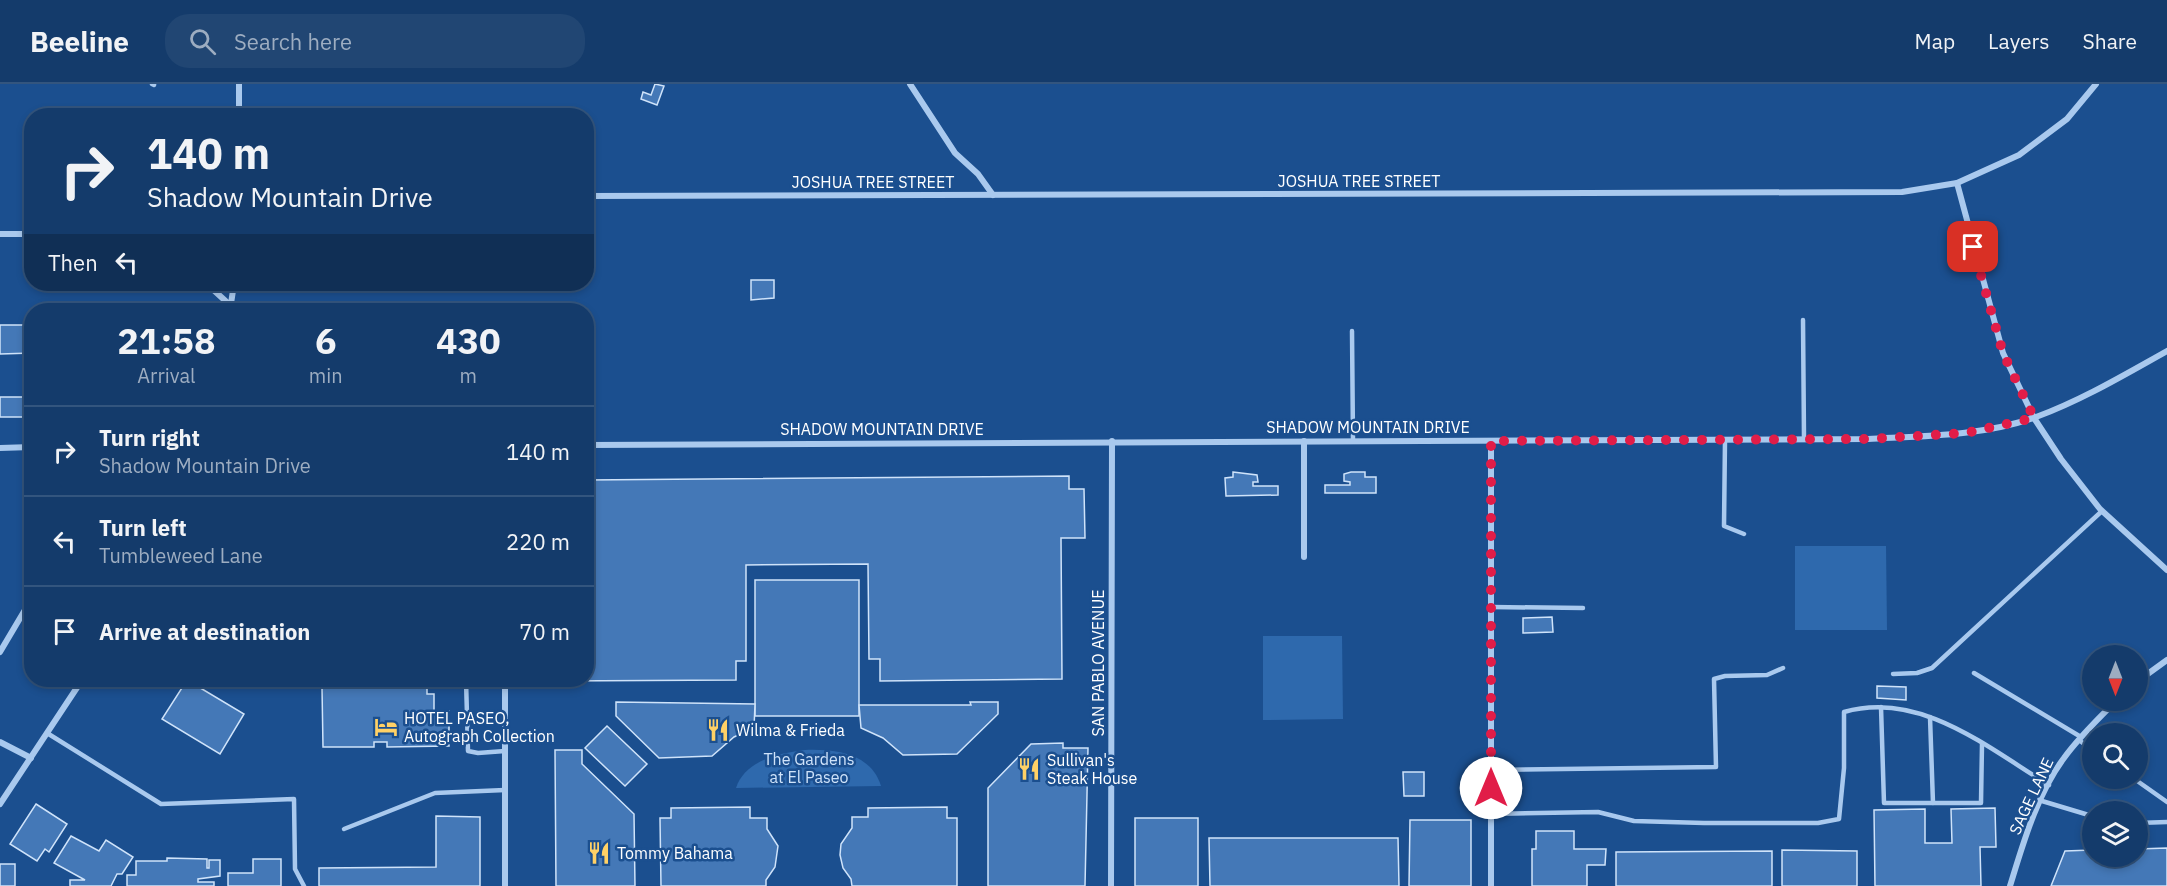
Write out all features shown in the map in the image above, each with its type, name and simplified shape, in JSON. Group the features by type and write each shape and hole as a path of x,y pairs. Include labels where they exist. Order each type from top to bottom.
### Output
{"street":[{"path":"239,108 240,84"},
{"path":"910,84 955,153 978,174 993,195"},
{"name":"JOSHUA TREE STREET","path":"594,196 1902,192 1957,183 2019,154 2067,119 2096,84"},
{"path":"1957,183 2003,353 2034,418 2061,459 2102,511 2167,570"},
{"path":"0,234 24,234"},
{"path":"214,291 225,303"},
{"name":"SHADOW MOUNTAIN DRIVE","path":"594,445 1868,439 1966,433 2034,418 2100,389 2167,351"},
{"name":"SAN PABLO AVENUE","path":"1111,886 1112,441"},
{"path":"1304,441 1304,557"},
{"path":"1491,441 1491,886"},
{"path":"0,448 24,447"},
{"path":"0,652 24,612"},
{"path":"2148,674 2167,660"},
{"path":"0,804 77,687"},
{"path":"505,687 505,886"},
{"name":"SAGE LANE","path":"2010,886 2029,827 2062,760 2107,711"},
{"path":"0,742 31,758"}],"lane":[{"path":"1803,320 1804,440"},
{"path":"1352,331 1353,441"},
{"path":"1725,440 1724,526 1744,534"},
{"path":"1893,674 1917,673 1932,668 2102,511"},
{"path":"1491,607 1583,608"},
{"path":"1491,770 1716,767 1714,679 1717,676 1767,675 1783,668"},
{"path":"1974,673 2080,739"},
{"path":"466,687 468,751 478,753 505,751"},
{"path":"1490,814 1598,812 1634,821 1704,823 1818,823 1839,819 1844,768 1844,712 1859,707 1902,707 1948,723 2049,785"},
{"path":"1881,707 1884,803 1981,803 1982,744"},
{"path":"1930,717 1932,803"},
{"path":"47,733 161,804 294,799 295,869 304,886"},
{"path":"2148,789 2167,802"},
{"path":"344,829 435,793 505,790"},
{"path":"2042,801 2082,813"},
{"path":"2148,823 2167,822"}],"green space":[{"path":"1795,546 1886,546 1887,630 1795,630"},
{"path":"1263,636 1342,636 1343,719 1263,720"},
{"name":"The Gardens at El Paseo","path":"805,750 840,752 850,755 869,766 881,786 736,788 741,778 755,764 785,753"}],"building":[{"path":"655,84 664,86 657,105 641,99 643,92 651,95"},
{"path":"751,280 774,280 774,298 751,300"},
{"path":"0,325 24,325 24,353 0,354"},
{"path":"0,397 24,397 24,417 0,417"},
{"path":"1233,472 1257,475 1258,482 1253,482 1253,486 1278,486 1278,495 1226,496 1225,478 1233,477"},
{"path":"1365,472 1365,477 1376,477 1376,493 1325,493 1325,485 1350,485 1350,482 1344,481 1344,474"},
{"path":"1069,476 1069,489 1084,489 1085,538 1061,538 1062,679 880,681 880,659 869,659 868,564 746,565 746,661 736,661 736,680 594,681 594,480"},
{"path":"755,580 859,580 859,716 755,716"},
{"path":"1552,617 1553,632 1523,633 1523,618"},
{"path":"1877,686 1906,687 1906,700 1877,698"},
{"path":"183,687 199,687 244,714 220,754 162,719"},
{"name":"HOTEL PASEO, Autograph Collection","path":"427,687 427,694 434,694 434,711 449,711 449,746 387,747 387,742 374,742 374,747 323,747 322,688"},
{"path":"616,702 755,704 754,728 734,737 712,756 659,758 616,716"},
{"path":"970,702 998,702 998,714 957,754 903,755 883,738 861,728 859,705 971,705"},
{"path":"607,726 647,764 625,786 585,748"},
{"path":"1063,743 1063,748 1088,748 1085,886 988,886 988,788 1031,744"},
{"path":"555,750 582,750 582,764 634,814 635,886 556,886"},
{"path":"1403,772 1424,772 1424,796 1404,796"},
{"path":"36,804 67,824 49,852 45,849 37,861 10,844"},
{"path":"750,807 750,818 767,818 767,829 778,846 775,867 766,880 766,886 661,886 660,818 671,818 671,808"},
{"path":"947,807 947,818 957,818 957,886 852,886 851,879 843,868 840,855 841,844 852,828 852,817 868,817 868,808"},
{"path":"1995,808 1996,847 1980,847 1981,886 1875,886 1874,810 1925,809 1925,843 1952,843 1951,809"},
{"path":"436,816 480,817 480,886 319,886 319,868 436,867"},
{"path":"1135,818 1198,818 1198,886 1135,886"},
{"path":"1410,820 1471,820 1471,886 1409,886"},
{"path":"1536,831 1574,831 1574,849 1606,849 1605,865 1587,865 1587,886 1532,886 1532,849 1536,849"},
{"path":"71,836 99,851 106,840 133,857 122,874 117,874 111,886 70,886 70,880 85,880 54,863"},
{"path":"1209,838 1398,838 1399,886 1210,886"},
{"path":"2167,848 2167,886 2051,886 2065,851 2082,850 2082,867 2148,867 2148,849"},
{"path":"1782,850 1857,851 1857,886 1782,886"},
{"path":"1772,851 1772,886 1616,886 1616,852"},
{"path":"167,858 207,859 207,868 209,868 209,860 220,860 220,876 198,879 198,882 214,882 214,886 127,886 127,875 136,875 136,861 167,861"},
{"path":"253,859 281,859 281,886 228,886 228,873 253,873"},
{"path":"0,864 15,864 15,886 0,886"}],"place":[{"name":"HOTEL PASEO, Autograph Collection","path":"386,727"},
{"name":"Wilma & Frieda","path":"718,730"},
{"name":"Sullivan's Steak House","path":"1029,769"},
{"name":"Tommy Bahama","path":"599,853"}],"route":[{"path":"1491,788 1491,441 1868,439 1966,433 2034,418 2003,353 1973,247"}]}
